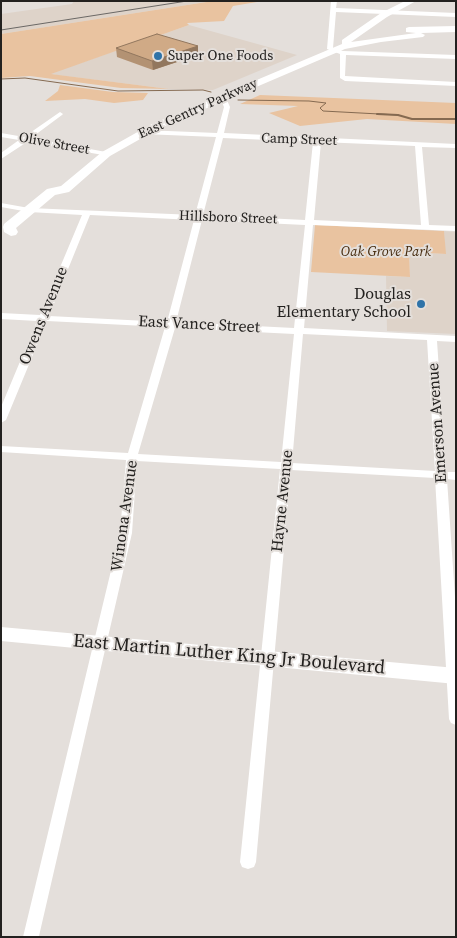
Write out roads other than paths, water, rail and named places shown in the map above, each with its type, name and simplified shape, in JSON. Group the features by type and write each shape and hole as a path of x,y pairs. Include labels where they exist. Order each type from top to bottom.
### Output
{"main road":[{"path":"354,45 373,28 392,20 412,1"},
{"path":"392,20 424,32 456,34"},
{"path":"373,28 391,34 456,29"},
{"name":"East Gentry Parkway","path":"340,50 341,44 373,28"},
{"name":"East Gentry Parkway","path":"6,237 8,227 52,192 65,189 106,154 143,132 354,45 424,32"},
{"name":"East Gentry Parkway","path":"6,237 23,230 48,210 67,194 65,189"},
{"name":"East Martin Luther King Jr Boulevard","path":"1,634 454,676"}],"street":[{"path":"334,1 330,49 456,57"},
{"path":"333,10 392,20 456,15"},
{"path":"387,38 387,54"},
{"path":"340,50 342,77 344,79 456,84"},
{"name":"Winona Avenue","path":"31,936 126,533 132,457 172,324 220,136 227,107 223,98"},
{"path":"1,157 60,114"},
{"name":"Camp Street","path":"143,132 456,146"},
{"name":"Olive Street","path":"1,135 106,154"},
{"name":"Hayne Avenue","path":"248,862 318,140"},
{"path":"418,144 425,227"},
{"name":"Hillsboro Street","path":"1,205 29,210 456,229"},
{"name":"Owens Avenue","path":"1,420 87,212"},
{"name":"East Vance Street","path":"1,316 456,339"},
{"name":"Emerson Avenue","path":"432,338 456,719"},
{"path":"1,449 456,476"}],"waterway":[{"path":"1,79 25,78 118,91 203,90 211,92"},
{"path":"238,100 309,101 326,103 320,108 323,111 398,115"},
{"path":"377,114 398,115"},
{"path":"398,115 412,119 456,119"}],"railway":[{"path":"1,30 187,1"}],"place":[{"name":"Super One Foods","path":"158,56"},
{"name":"Douglas Elementary School","path":"421,304"}],"park label":[{"name":"Oak Grove Park","path":"386,252"}]}
